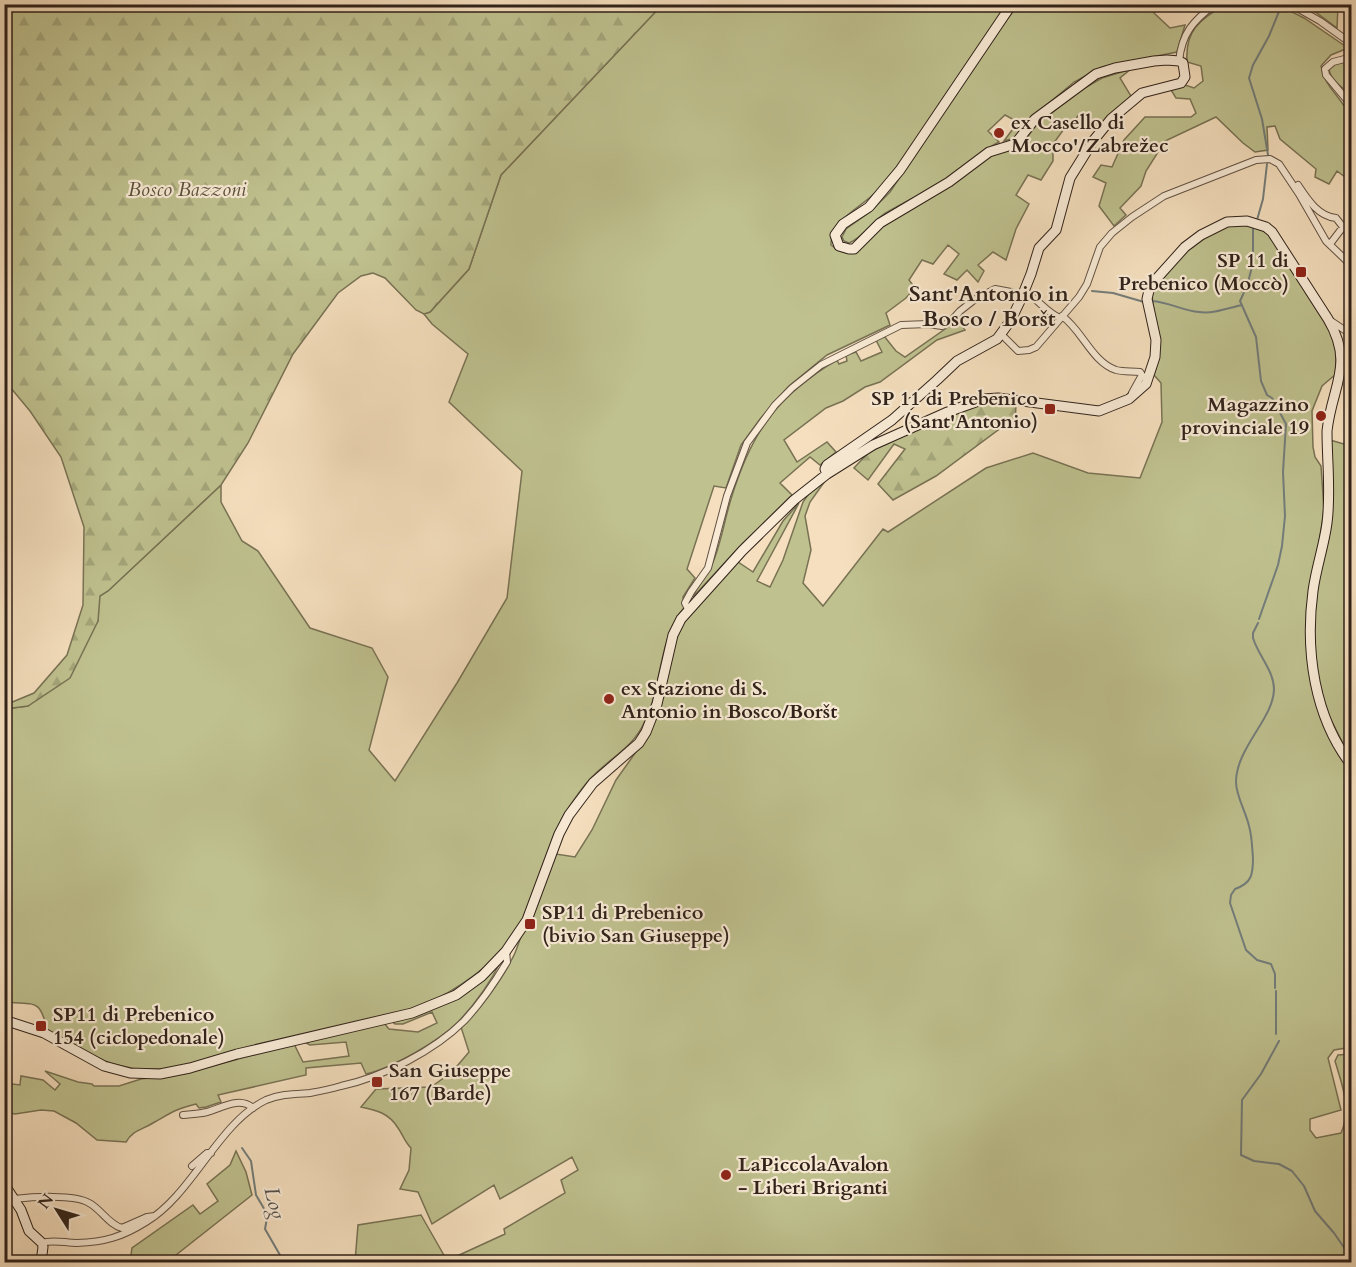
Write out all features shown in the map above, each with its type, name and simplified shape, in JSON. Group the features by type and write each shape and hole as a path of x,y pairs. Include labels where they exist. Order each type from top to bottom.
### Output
{"main road":[{"path":"827,474 825,469 827,465 880,430 932,386 957,360 997,339 1023,295 1039,248 1056,230 1062,199 1070,178 1093,141 1111,119 1142,93 1181,82 1185,73 1184,66 1179,61 1167,60 1135,64 1096,74 1035,118 1015,144 997,147 955,178 880,222 854,249 839,246 835,235 838,229 869,207 900,170 1012,4"},
{"path":"4,1020 44,1033 104,1066 130,1073 160,1074 412,1013 448,998 470,985 506,951 527,920 569,814 593,783 639,743 646,732 657,704 673,636 681,619 778,514 827,474 873,445 936,416 984,399 998,398 1099,411 1130,399 1146,384 1155,357 1156,340 1147,299 1150,286 1185,247 1227,222 1247,220 1266,227 1272,232 1329,318 1338,338 1342,366 1328,417 1328,515 1313,590 1310,627 1313,673 1320,705 1332,736 1352,766"},
{"path":"4,1184 29,1231 44,1247 41,1263"}],"street":[{"path":"1179,61 1181,45 1190,28 1215,4"},
{"path":"1290,4 1320,21 1352,44"},
{"path":"1352,57 1333,62 1326,69 1326,75 1352,106"},
{"path":"1001,334 1018,351 1036,347 1079,297 1087,284 1097,254 1106,240 1132,217 1164,196 1263,158 1279,164 1326,241 1352,266"},
{"path":"1288,176 1292,176 1320,213 1325,217 1336,218 1343,226 1330,244"},
{"path":"688,609 687,597 705,574 711,561 727,496 747,443 775,405 821,365 901,325 942,326 950,322 974,300 995,289 1039,300 1050,312 1073,326 1105,364 1118,370 1140,372 1142,375 1130,399"},
{"path":"1329,318 1352,335"},
{"path":"42,1243 53,1241 104,1242 122,1236 155,1216 178,1194 239,1120 253,1108 279,1096 311,1093 366,1081 420,1053 464,1021 507,962 506,951"},
{"path":"183,1115 205,1113 235,1103 244,1103 253,1108"},
{"path":"192,1166 207,1153 212,1153"},
{"path":"14,1199 83,1200 122,1228 155,1216"},
{"path":"4,1258 8,1263"}],"green space":[{"name":"Bosco Bazzoni","path":"271,4 278,11 334,4 662,5 501,175 469,269 430,312 424,314 416,310 385,278 373,273 361,276 338,293 293,354 248,443 221,485 100,596 98,621 70,678 28,706 5,709 5,705 34,693 67,655 83,605 84,527 61,457 30,411 5,381 5,5"},
{"path":"662,5 1007,5 946,99 897,167 872,196 848,214 836,228 831,245 844,253 858,250 871,234 998,150 1022,145 1035,126 1081,90 1102,78 1131,69 1120,78 1131,96 1097,128 1079,114 1070,128 1064,129 1053,144 1053,161 1041,180 1028,175 1016,195 1029,204 1016,229 1006,260 993,252 978,265 984,271 978,282 967,270 957,280 944,274 959,254 948,245 933,264 922,260 909,280 915,288 886,313 890,325 827,355 788,387 760,419 741,445 726,488 714,486 687,569 695,578 683,597 684,608 669,634 650,709 644,723 634,739 591,778 571,804 558,828 530,905 521,923 511,939 485,967 454,989 419,1007 181,1067 136,1069 112,1064 48,1031 42,1013 35,1005 5,1002 5,709 28,706 98,621 99,596 108,591 221,485 221,502 242,541 258,551 310,628 372,648 388,677 369,750 395,781 507,598 522,471 449,402 468,354 432,324 424,314 430,312 469,269 501,175"},
{"path":"1018,5 1164,5 1154,13 1170,28 1185,25 1177,52 1102,67 1074,82 1030,119 1014,138 1004,141 1018,122 1005,115 988,131 999,142 949,179 884,214 854,240 849,243 844,241 842,237 846,229 870,212 890,192"},
{"path":"1224,5 1285,5 1290,11 1348,48 1331,55 1321,66 1326,80 1351,119 1353,138 1351,175 1347,174 1345,177 1337,171 1329,184 1315,177 1316,169 1280,139 1275,126 1267,127 1268,150 1255,152 1216,117 1165,141 1146,171 1141,186 1120,208 1126,215 1114,226 1099,206 1106,183 1093,177 1101,165 1112,167 1124,140 1145,117 1191,117 1196,113 1190,99 1176,98 1171,90 1185,85 1194,88 1203,81 1201,66 1187,62 1188,42 1195,28 1207,16"},
{"path":"1300,5 1338,5 1337,28 1314,11"},
{"path":"1351,60 1351,95 1335,81 1329,69 1333,65"},
{"path":"1230,224 1250,224 1268,233 1330,331 1336,349 1336,374 1322,386 1312,411 1313,447 1315,457 1321,466 1324,510 1306,628 1329,737 1351,772 1352,1047 1334,1050 1328,1058 1341,1110 1310,1119 1310,1130 1316,1138 1341,1133 1346,1106 1335,1061 1338,1055 1351,1054 1351,1262 457,1262 455,1257 505,1234 504,1229 565,1193 561,1180 578,1170 572,1157 500,1199 494,1185 432,1224 418,1192 400,1189 409,1170 411,1148 391,1119 377,1111 361,1107 376,1089 431,1087 452,1072 469,1052 461,1027 482,1005 508,967 556,854 575,857 592,830 616,780 648,735 675,640 683,620 738,562 753,572 783,521 799,503 757,581 770,587 783,560 803,502 810,492 825,481 810,502 805,516 811,550 803,583 823,606 883,529 888,532 986,468 1033,453 1088,473 1140,478 1162,422 1161,383 1154,375 1159,342 1152,292 1175,260 1207,236"},
{"path":"958,320 965,330 937,340 880,382 865,387 843,401 826,408 784,440 797,462 827,442 836,452 820,465 810,457 780,483 792,495 693,597 715,557 731,499 748,454 769,418 782,402 816,373 837,360 839,364 847,361 846,355 856,352 861,361 882,352 876,340 884,336 896,351 905,357"},
{"path":"983,403 1016,403 1015,428 1013,422 1005,425 936,476 893,500 878,484 905,449 894,444 868,480 854,468 869,452 942,418"},
{"path":"1330,440 1351,446 1351,759 1327,712 1316,670 1315,608"},
{"path":"501,961 476,1001 458,1022 415,1053 377,1071 366,1074 361,1063 306,1068 306,1075 218,1095 221,1102 206,1107 199,1108 196,1104 178,1110 135,1133 126,1142 97,1140 76,1123 54,1111 41,1110 15,1114 5,1112 5,1083 20,1085 21,1076 43,1080 55,1090 60,1084 45,1071 94,1086 119,1086 141,1079 183,1074 294,1044 303,1062 349,1056 346,1042 310,1045 304,1042 384,1023 389,1029 418,1032 437,1023 432,1012 403,1024 395,1024 391,1021 414,1016"},
{"path":"236,1151 246,1172 252,1195 167,1262 130,1262 132,1248 193,1205 200,1214 218,1201 207,1184 230,1165"},
{"path":"421,1215 445,1257 440,1262 355,1262 358,1225"}],"waterway":[{"path":"1268,155 1262,119 1249,78 1282,4"},
{"path":"1257,220 1263,199 1267,164"},
{"path":"1253,229 1253,263 1240,301 1256,337 1261,381 1267,395 1272,398 1286,424 1283,472 1285,516 1282,546 1278,565 1259,619"},
{"path":"1092,291 1113,293 1144,302"},
{"path":"1152,301 1205,312 1242,305"},
{"path":"1258,623 1253,638 1269,669 1274,689 1268,711 1248,745 1238,769 1236,787 1250,830 1253,864 1248,881 1235,889 1230,903 1246,950 1257,960 1271,964 1275,974 1275,988"},
{"path":"1276,991 1276,1034"},
{"path":"1279,1041 1261,1074 1242,1100 1241,1155 1254,1161 1279,1164 1292,1171 1304,1186 1315,1211 1352,1259"},
{"name":"Log","path":"242,1148 251,1161 256,1195 266,1212 265,1229 284,1262"}],"place":[{"name":"ex Casello di Mocco'/Zabrežec","path":"999,133"},
{"name":"SP 11 di Prebenico (Moccò)","path":"1301,272"},
{"name":"SP 11 di Prebenico (Sant'Antonio)","path":"1050,409"},
{"name":"Magazzino provinciale 19","path":"1321,416"},
{"name":"ex Stazione di S. Antonio in Bosco/Boršt","path":"609,699"},
{"name":"SP11 di Prebenico (bivio San Giuseppe)","path":"530,924"},
{"name":"SP11 di Prebenico 154 (ciclopedonale)","path":"41,1026"},
{"name":"San Giuseppe 167 (Barde)","path":"377,1082"},
{"name":"LaPiccolaAvalon - Liberi Briganti","path":"726,1175"}],"district":[{"name":"Sant'Antonio in Bosco / Boršt","path":"989,306"}]}
